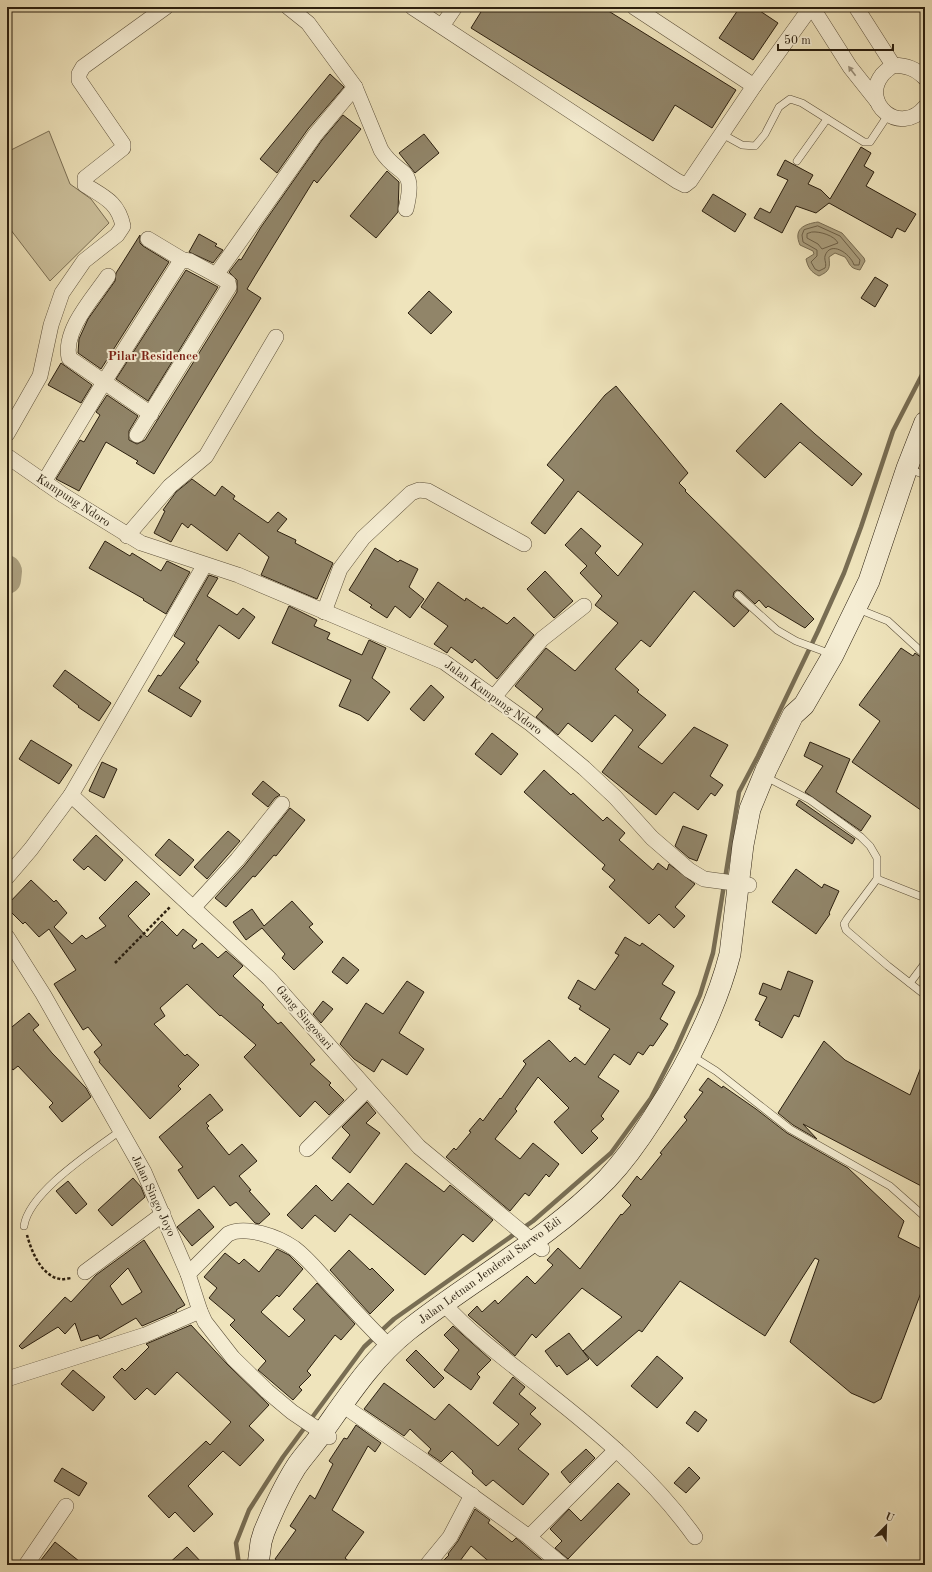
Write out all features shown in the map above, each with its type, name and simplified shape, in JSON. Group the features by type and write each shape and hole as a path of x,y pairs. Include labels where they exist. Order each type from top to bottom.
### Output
{"main road":[{"name":"Jalan Letnan Jenderal Sarwo Edi","path":"258,1565 261,1542 268,1522 296,1466 340,1405 387,1345 447,1307 534,1243 592,1210 616,1188 658,1134 695,1057 731,989 740,957 741,884 768,778 801,719 804,705 828,653 856,608 869,581 916,472 924,429"},
{"name":"Jalan Letnan Jenderal Sarwo Edi","path":"269,1565 271,1545 278,1525 307,1472 321,1432 350,1411 397,1355 447,1307"}],"street":[{"path":"7,434 40,376 52,325 62,293 84,261 117,235 123,226 120,214 111,202 85,185 84,182 85,178 123,148 123,144 79,80 79,74 83,67 166,7"},
{"path":"288,7 308,23 355,87 383,154 386,159 404,172 408,179 410,193 406,209"},
{"path":"412,7 685,185 690,181 754,86 811,7 850,67 877,101 883,112 894,118 907,119 923,114"},
{"path":"442,26 455,7"},
{"path":"634,7 754,86"},
{"path":"856,7 893,65"},
{"path":"877,101 876,87 882,75 893,65 905,66 917,70 925,78"},
{"path":"216,275 315,135 355,87"},
{"path":"137,435 229,286 228,282 216,275 190,261 183,260 148,239"},
{"path":"44,482 159,292 183,260"},
{"path":"108,276 72,329 67,348 69,358 151,414"},
{"path":"127,536 173,482 206,456 276,337"},
{"name":"Kampung Ndoro","path":"7,456 127,536 141,543"},
{"path":"324,612 340,568 363,538 412,493 419,490 428,491 524,544"},
{"name":"Jalan Kampung Ndoro","path":"141,543 204,566 238,575 324,612 436,657 494,697 584,768 615,797 652,838 676,860 697,876 711,880 741,884"},
{"path":"7,877 32,849 71,795 204,566"},
{"path":"494,697 542,639 584,606"},
{"name":"Gang Singosari","path":"71,795 120,838 180,897 270,978 367,1090 419,1147 445,1170 504,1216 534,1243"},
{"path":"193,908 237,860 282,804"},
{"name":"Jalan Singo Joyo","path":"7,936 43,994 144,1172 188,1274 200,1311 217,1340 233,1358 292,1412 321,1432"},
{"path":"307,1149 367,1090"},
{"path":"85,1272 163,1214"},
{"path":"188,1274 228,1234 240,1230 258,1233 293,1248 387,1345"},
{"path":"447,1307 502,1357 579,1417 638,1470 677,1511 695,1537"},
{"path":"7,1380 145,1335 200,1311"},
{"path":"350,1411 472,1495 529,1537 562,1565"},
{"path":"529,1537 616,1450"},
{"path":"427,1565 450,1536 472,1495"},
{"path":"26,1565 66,1506"}],"lane":[{"path":"722,134 742,145 755,146 765,134 779,107 790,99 802,103 864,142 870,142 888,115"},
{"path":"797,161 827,119"},
{"path":"738,595 777,630 796,641 828,653"},
{"path":"856,608 888,620 925,655"},
{"path":"768,778 810,800 861,837 870,846 876,858 877,878 844,924 846,930 925,994"},
{"path":"877,878 925,898"},
{"path":"910,983 925,963"},
{"path":"695,1057 790,1129 890,1186 925,1217"},
{"path":"24,1226 27,1215 50,1185 120,1130"}],"path":[{"path":"115,963 180,897"},
{"path":"24,1226 32,1251 47,1273 60,1279 71,1278 85,1272"}],"shaded area":[{"path":"49,131 70,184 91,199 109,223 50,281 7,225 7,152"}],"water":[{"path":"818,222 842,233 864,258 865,261 860,270 852,267 845,257 835,253 829,257 829,267 827,271 819,276 810,269 806,259 814,254 813,251 800,245 798,235 801,228 804,226"}],"building":[{"path":"484,7 602,7 736,90 712,128 675,105 653,141 471,28"},
{"path":"740,7 754,7 778,23 753,60 719,38"},
{"path":"330,74 344,87 308,129 277,173 260,159"},
{"path":"343,115 361,129 317,183 314,180 247,289 261,298 154,474 136,463 138,461 106,442 79,491 56,479 80,440 84,442 100,415 96,412 107,395 138,416 129,431 129,440 137,444 145,440 237,292 237,280 229,272 239,259 241,260 261,227 322,140"},
{"path":"424,134 439,153 415,173 399,153"},
{"path":"861,147 871,153 864,166 874,172 866,186 916,214 905,232 897,228 892,238 829,203 816,213 796,206 782,233 754,218 760,208 770,213 788,180 777,175 785,160 813,175 808,184 821,190 830,199"},
{"path":"387,171 399,182 398,212 376,238 350,216"},
{"path":"713,194 746,214 735,232 702,211"},
{"path":"199,234 217,244 215,246 223,250 213,263 189,252"},
{"path":"140,235 140,243 143,246 169,262 101,369 78,353 79,339 88,319 115,281 116,273"},
{"path":"186,270 218,287 148,401 116,379"},
{"path":"875,277 888,285 875,307 861,298"},
{"path":"429,291 452,312 431,334 408,313"},
{"path":"61,363 92,385 81,403 48,385"},
{"path":"616,386 688,473 679,483 686,490 685,491 814,619 805,628 768,606 766,608 759,600 755,604 741,591 737,590 734,592 733,597 749,611 734,627 694,591 650,647 641,640 615,669 639,690 637,692 666,715 638,747 662,764 694,727 728,745 710,776 723,785 715,796 711,793 698,810 674,792 656,815 602,772 633,730 615,715 592,742 568,723 558,735 536,717 543,709 515,686 546,648 575,671 618,623 595,605 602,596 580,573 587,566 565,545 581,528 601,546 595,553 618,576 643,544 578,491 545,534 531,523 564,480 547,465 605,395"},
{"path":"781,403 862,474 852,486 800,442 765,478 736,451"},
{"path":"192,479 215,496 222,486 235,496 233,499 268,523 278,512 287,519 277,531 296,540 295,543 333,563 317,599 261,575 269,557 239,533 227,551 191,524 188,528 182,523 171,542 154,533 165,511 163,510 176,492"},
{"path":"105,541 130,556 132,553 161,571 167,561 190,572 166,614 143,600 144,599 89,568"},
{"path":"375,548 398,562 400,560 418,569 409,587 424,599 410,618 395,606 387,618 370,607 372,605 349,590"},
{"path":"545,571 573,601 554,618 527,589"},
{"path":"209,575 218,578 207,596 237,615 243,608 255,617 239,639 219,625 196,660 199,662 179,688 201,701 191,717 148,691 158,675 161,676 185,643 174,636"},
{"path":"438,582 465,601 466,598 482,609 483,607 507,624 514,617 534,635 497,679 475,659 472,663 451,647 447,653 434,644 448,626 421,607"},
{"path":"289,606 317,620 314,626 330,633 327,639 362,655 369,640 386,648 372,678 390,692 368,721 360,715 339,706 351,680 272,643"},
{"path":"901,648 913,656 915,653 925,660 925,813 852,762 880,721 859,705"},
{"path":"65,670 111,703 99,721 78,707 79,706 53,686"},
{"path":"431,685 444,697 424,721 410,709"},
{"path":"492,733 518,754 501,775 475,754"},
{"path":"31,740 72,765 59,784 19,759"},
{"path":"810,742 850,759 836,792 871,816 861,831 805,792 823,766 804,756"},
{"path":"102,762 117,769 104,798 89,791"},
{"path":"544,770 571,795 573,793 603,821 607,817 625,833 619,840 653,870 658,863 667,870 669,864 695,884 675,907 685,916 674,928 659,914 649,924 609,887 615,880 602,869 605,865 524,792"},
{"path":"263,781 280,795 275,798 268,807 252,794"},
{"path":"799,800 855,839 852,844 796,805"},
{"path":"290,808 305,820 276,856 274,855 255,877 253,876 226,907 215,898 244,866"},
{"path":"683,826 707,835 697,861 689,858 675,846"},
{"path":"228,831 240,841 207,879 194,867"},
{"path":"96,835 123,860 105,881 88,866 84,870 73,860"},
{"path":"169,839 194,860 180,876 155,855"},
{"path":"796,869 822,888 824,884 839,891 829,913 830,914 816,934 772,902"},
{"path":"31,880 54,902 56,900 67,913 54,927 72,944 82,935 86,939 106,926 99,918 136,881 150,894 128,916 147,937 162,921 177,936 183,929 197,940 192,946 194,949 202,943 218,958 226,951 243,966 233,976 264,1005 262,1007 278,1024 281,1022 315,1060 310,1064 331,1083 329,1085 344,1100 329,1115 315,1101 300,1117 244,1057 256,1045 221,1015 220,1016 187,984 160,1008 165,1016 154,1024 185,1056 187,1054 199,1065 178,1086 181,1089 150,1119 99,1062 100,1060 94,1052 102,1045 88,1027 83,1030 54,984 76,970 49,929 39,937 25,922 23,924 7,908 7,905"},
{"path":"292,901 313,924 309,927 323,942 294,970 282,958 285,954 262,928 246,940 233,922 252,909 264,926"},
{"path":"625,937 640,946 642,943 674,966 662,984 675,992 660,1019 668,1024 653,1046 650,1045 643,1055 638,1052 630,1065 614,1054 598,1077 619,1091 601,1116 604,1119 591,1131 598,1138 582,1154 554,1122 569,1108 538,1077 515,1109 517,1111 495,1139 520,1159 533,1143 559,1164 549,1177 546,1174 529,1196 525,1193 510,1211 446,1157 454,1148 456,1150 480,1118 483,1121 500,1098 501,1099 526,1064 523,1061 549,1040 570,1062 575,1057 585,1065 610,1029 579,1009 581,1006 568,998 578,980 595,990 619,955 615,953"},
{"path":"343,957 359,970 347,984 332,972"},
{"path":"788,971 813,981 799,1017 794,1015 782,1038 759,1025 760,1022 755,1020 767,997 759,994 763,983 781,990"},
{"path":"407,981 424,992 399,1033 424,1049 407,1075 382,1059 374,1072 354,1059 340,1044 366,1003 383,1014"},
{"path":"323,1001 333,1009 321,1023 313,1014"},
{"path":"29,1013 39,1025 33,1030 52,1053 86,1088 91,1097 62,1122 49,1107 53,1103 18,1066 13,1070 7,1063 7,1031"},
{"path":"824,1041 845,1060 910,1095 925,1057 925,1188 803,1124 817,1139 793,1125 778,1113"},
{"path":"708,1078 722,1088 723,1086 787,1133 848,1168 904,1221 898,1237 925,1251 925,1282 881,1399 874,1403 851,1393 790,1342 819,1260 815,1258 765,1336 680,1281 642,1332 639,1330 597,1366 583,1351 622,1317 582,1288 536,1338 532,1334 515,1356 468,1315 477,1306 482,1312 495,1300 498,1304 527,1276 535,1284 553,1265 547,1260 558,1248 580,1269 621,1214 622,1215 631,1205 622,1196 637,1176 641,1180 662,1154 660,1153 687,1120 684,1117 703,1092 699,1090"},
{"path":"210,1094 223,1110 206,1123 209,1126 207,1128 229,1155 242,1144 257,1161 239,1176 251,1190 249,1191 270,1214 259,1224 255,1223 236,1202 230,1206 214,1186 198,1199 178,1170 183,1167 159,1137"},
{"path":"367,1102 376,1113 366,1123 380,1133 350,1173 332,1158 350,1135 342,1127"},
{"path":"406,1163 444,1192 450,1185 493,1220 473,1242 463,1234 425,1275 350,1214 335,1232 315,1215 302,1229 287,1215 316,1185 332,1201 348,1183 373,1205"},
{"path":"133,1178 141,1187 145,1197 112,1226 98,1210"},
{"path":"68,1181 87,1204 76,1214 56,1191"},
{"path":"199,1209 214,1227 192,1246 177,1227"},
{"path":"144,1240 185,1305 176,1310 177,1311 142,1326 136,1318 100,1339 98,1335 81,1341 75,1323 65,1334 58,1327 22,1349 19,1346 65,1297 71,1302 96,1275","holes":["128,1268 142,1292 122,1305 110,1286"]},
{"path":"277,1249 289,1255 303,1269 279,1297 277,1295 261,1312 289,1337 305,1320 293,1309 317,1283 355,1324 341,1340 335,1335 307,1371 311,1375 299,1387 302,1390 293,1400 258,1370 266,1361 230,1325 235,1320 209,1298 217,1288 204,1277 225,1253 239,1264 244,1259 259,1272"},
{"path":"349,1250 370,1270 372,1268 394,1290 370,1314 330,1270"},
{"path":"191,1325 227,1364 269,1405 249,1426 264,1440 240,1466 223,1451 188,1486 213,1514 194,1532 175,1512 169,1518 148,1496 206,1441 210,1445 231,1422 177,1372 155,1395 147,1388 135,1400 113,1377 122,1368 125,1371 149,1347 146,1344"},
{"path":"453,1326 491,1360 477,1374 480,1377 471,1390 444,1370 459,1350 444,1335"},
{"path":"569,1333 589,1359 567,1375 559,1365 557,1367 545,1351"},
{"path":"416,1350 444,1378 434,1388 406,1360"},
{"path":"657,1356 683,1378 657,1408 631,1386"},
{"path":"73,1370 105,1397 93,1411 61,1384"},
{"path":"513,1377 525,1387 519,1394 536,1408 530,1414 541,1424 518,1449 549,1474 523,1505 493,1480 486,1486 452,1451 441,1462 428,1453 431,1449 410,1429 404,1436 364,1409 384,1383 435,1420 449,1404 498,1446 519,1424 493,1403"},
{"path":"695,1411 707,1420 698,1432 686,1423"},
{"path":"356,1425 381,1443 375,1452 368,1446 332,1510 364,1532 345,1558 353,1565 283,1565 275,1559 296,1530 290,1526 310,1495 315,1499 333,1464 329,1461 344,1438 347,1439"},
{"path":"586,1449 595,1458 570,1483 561,1472"},
{"path":"689,1467 700,1478 686,1493 674,1483"},
{"path":"62,1468 87,1483 79,1496 54,1481"},
{"path":"618,1483 630,1494 568,1559 555,1548 562,1541 550,1529 569,1509 581,1521"},
{"path":"475,1509 490,1520 488,1523 512,1542 516,1538 548,1565 493,1565 471,1546 457,1565 439,1565 449,1555 448,1554 458,1541"},
{"path":"55,1542 84,1565 37,1565"},
{"path":"187,1547 204,1565 167,1565"}],"waterway":[{"path":"239,1565 236,1543 249,1510 283,1457 364,1347 394,1319 533,1221 611,1153 651,1098 676,1049 700,995 713,953 739,792 818,631 844,573 893,431 925,369"},
{"path":"7,569 7,580"}],"district":[{"name":"Pilar Residence","path":"153,356"}]}
